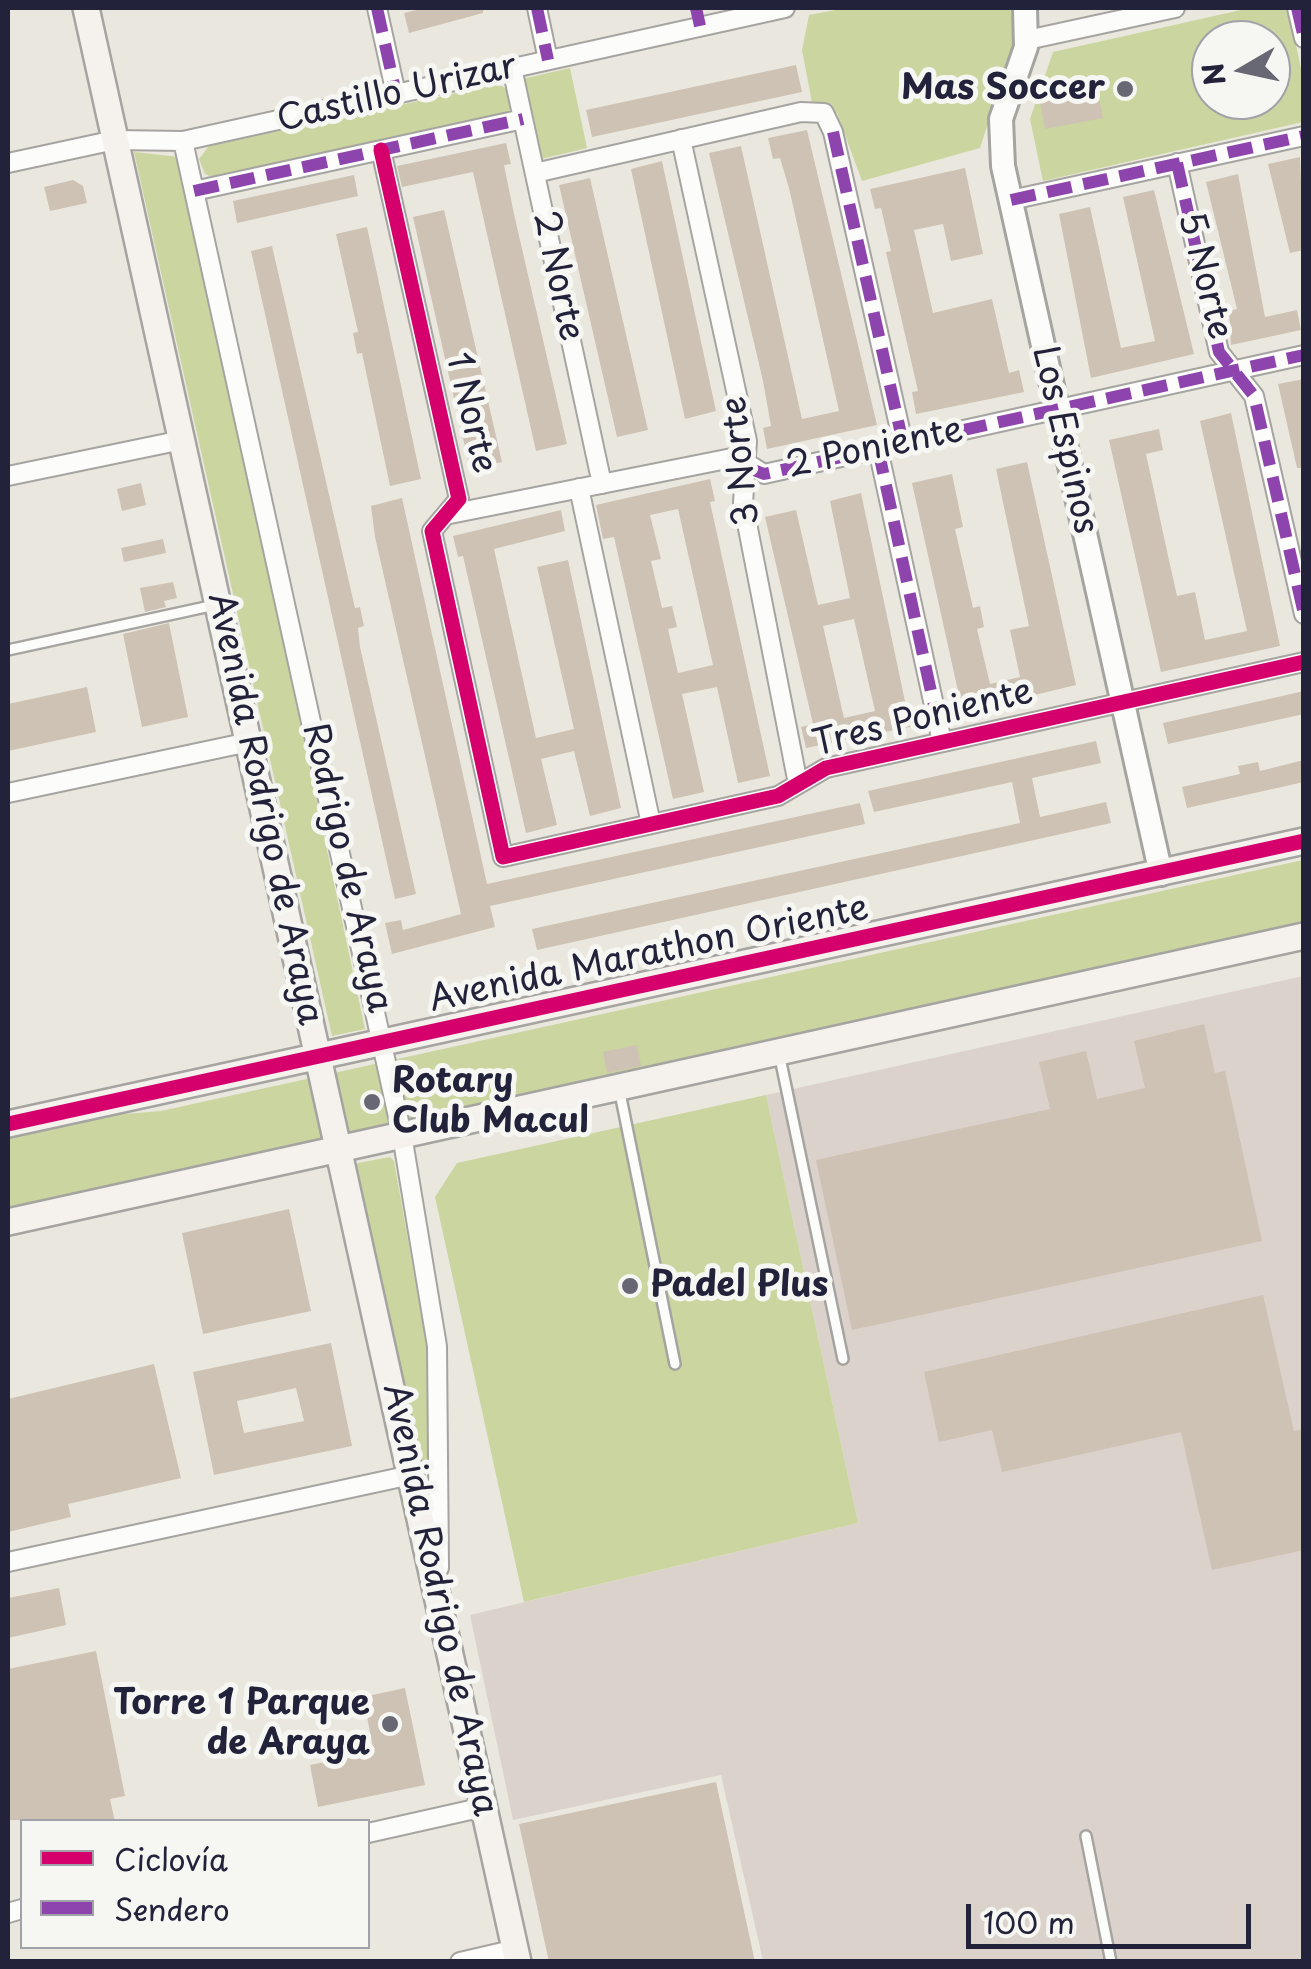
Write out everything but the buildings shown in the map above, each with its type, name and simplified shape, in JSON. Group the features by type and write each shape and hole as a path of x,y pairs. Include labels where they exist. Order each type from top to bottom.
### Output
{"main road":[{"name":"Avenida Rodrigo de Araya","path":"86,8 517,1955"},
{"name":"Avenida Marathon Oriente","path":"8,1124 1304,842"},
{"path":"8,1222 1304,936"}],"street":[{"path":"377,8 396,94"},
{"path":"536,8 548,60"},
{"name":"Castillo Urizar","path":"8,163 115,140 183,142 548,60 698,17 785,8"},
{"name":"Los Espinos","path":"1025,8 1027,40 1000,134 1011,200 1160,874"},
{"path":"1027,40 1175,8"},
{"path":"1297,8 1304,38"},
{"name":"2 Norte","path":"512,68 602,484"},
{"path":"534,173 810,110 824,114 833,132 903,443"},
{"name":"Castillo Urizar","path":"194,191 523,119"},
{"path":"1011,200 1304,136"},
{"name":"3 Norte","path":"681,139 747,441 743,503 798,784"},
{"name":"Rodrigo de Araya","path":"183,142 402,1135 438,1346 440,1604"},
{"name":"1 Norte","path":"381,150 458,498 450,514 432,531 503,857"},
{"name":"5 Norte","path":"1177,164 1219,352 1254,396 1304,614"},
{"name":"2 Poniente","path":"450,514 738,457 746,466 764,474 1304,354"},
{"path":"8,476 182,440"},
{"path":"878,449 942,742"},
{"path":"579,488 651,824"},
{"name":"Tres Poniente","path":"503,857 778,796 820,770 1304,662"},
{"path":"8,794 249,742"},
{"path":"8,1562 411,1476"},
{"path":"370,1833 484,1807"},
{"path":"460,1962 517,1955"}],"lane":[{"path":"8,650 219,604"},
{"path":"778,1052 844,1359"},
{"path":"619,1087 675,1364"},
{"path":"1086,1836 1110,1962"}],"shaded area":[{"path":"1303,976 1303,1961 763,1961 721,1775 513,1820 470,1615 858,1523 766,1095"}],"green space":[{"path":"846,8 1010,8 1016,36 980,148 862,181 837,113 812,103 802,50 809,15"},
{"name":"Mas Soccer","path":"1250,8 1288,8 1291,20 1196,20"},
{"name":"Mas Soccer","path":"1191,21 1191,120 1291,120 1291,22 1303,78 1303,122 1043,181 1030,119 1053,52"},
{"path":"570,68 587,148 537,160 522,79"},
{"path":"498,84 507,89 512,106 506,114 217,179 205,174 199,159 209,146"},
{"path":"134,152 180,157 365,1029 332,1036"},
{"path":"1303,860 1303,927 8,1217 8,1135 89,1117 161,1111"},
{"name":"Padel Plus","path":"766,1095 858,1523 524,1602 435,1197 457,1163"},
{"path":"390,1157 394,1161 426,1342 432,1472 421,1474 353,1170 358,1163"}],"marked path":[{"path":"377,8 396,94"},
{"path":"537,8 548,60"},
{"path":"696,8 700,26"},
{"path":"1297,8 1304,38"},
{"path":"194,191 523,119"},
{"path":"833,132 903,443"},
{"path":"1011,200 1304,136"},
{"path":"1177,163 1219,352 1254,396 1304,614"},
{"path":"746,467 764,474 1304,355"},
{"path":"878,449 942,742"}],"cycle path":[{"path":"381,150 459,499 432,531 503,857 778,796 826,768 1304,662"},
{"path":"8,1124 1304,841"}],"place":[{"name":"Mas Soccer","path":"1125,89"},
{"name":"Rotary Club Macul","path":"372,1102"},
{"name":"Padel Plus","path":"630,1286"},
{"name":"Torre 1 Parque de Araya","path":"390,1724"}]}
